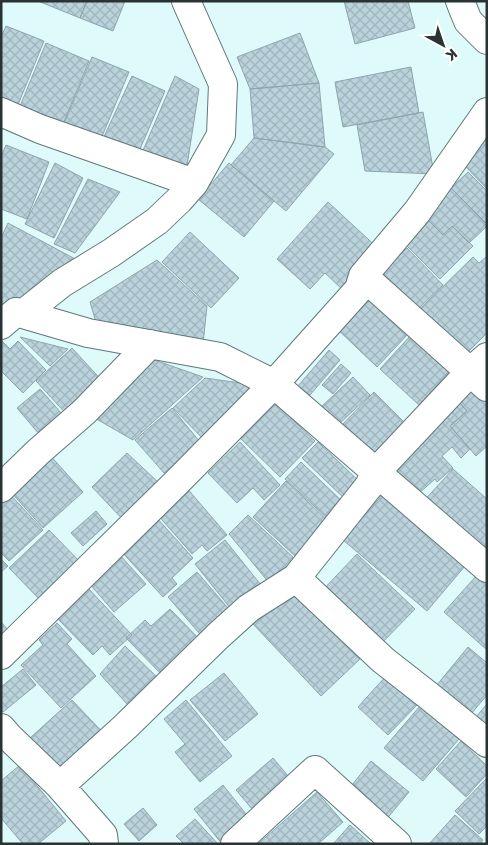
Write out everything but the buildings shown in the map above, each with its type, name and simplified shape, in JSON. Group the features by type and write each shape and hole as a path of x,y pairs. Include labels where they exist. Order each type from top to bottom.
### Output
{"street":[{"path":"10,315 111,253 157,222 194,183 221,135 223,84 186,1"},
{"path":"460,1 468,21 487,40"},
{"path":"1,112 40,129 194,183"},
{"path":"1,655 274,384 359,289 363,276 417,212 487,112"},
{"path":"60,786 126,726 249,608 296,578 369,486 376,472 481,372 363,276"},
{"path":"10,315 88,334 220,357 274,384 487,568"},
{"path":"1,488 38,452 84,412 150,344"},
{"path":"296,578 383,660 487,744"},
{"path":"1,728 60,786 103,835 104,844"},
{"path":"235,844 315,770 397,844"}]}
